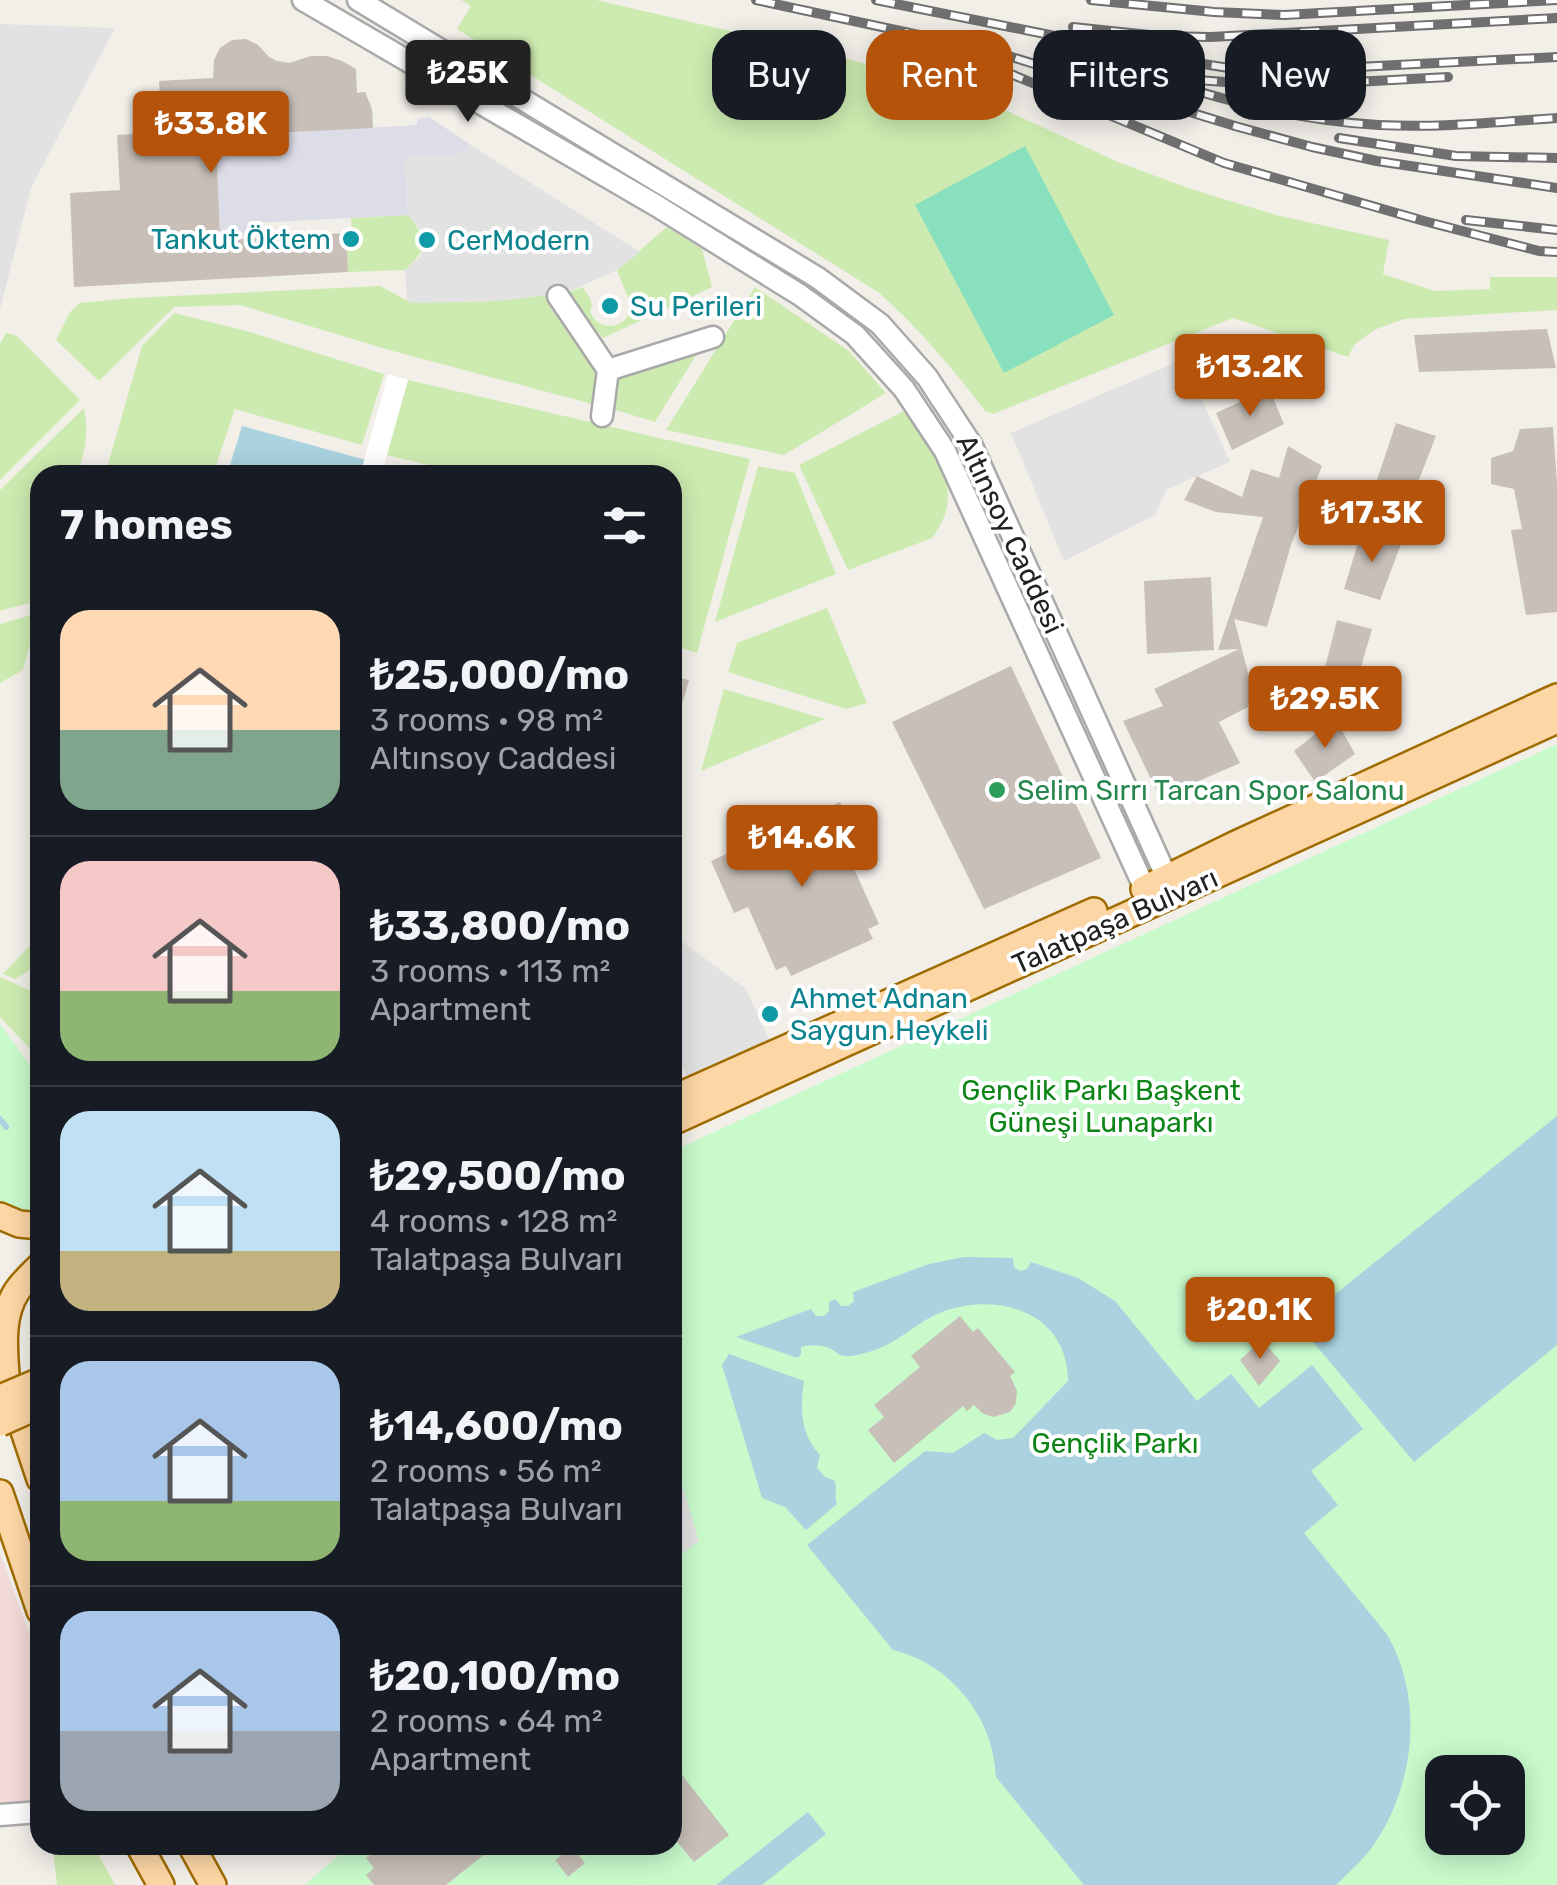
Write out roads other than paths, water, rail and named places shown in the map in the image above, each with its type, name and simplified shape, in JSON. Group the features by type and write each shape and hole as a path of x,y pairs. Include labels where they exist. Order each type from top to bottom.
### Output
{"main road":[{"name":"Talatpaşa Bulvarı","path":"682,1094 1156,884 1557,697"},
{"name":"Talatpaşa Bulvarı","path":"682,1117 1557,720"},
{"path":"0,1216 30,1225"},
{"path":"30,1277 16,1292 4,1330 2,1378 30,1439"},
{"path":"2,1378 30,1379"},
{"path":"0,1423 30,1410"},
{"path":"0,1494 30,1584"},
{"path":"0,1525 18,1552"},
{"path":"144,1855 161,1885"},
{"path":"196,1855 213,1885"}],"street":[{"name":"Altınsoy Caddesi","path":"303,0 657,206 814,305 855,336 904,389 945,451 1156,884"},
{"name":"Altınsoy Caddesi","path":"358,0 818,278 880,324 927,378 972,444 1156,884"},
{"path":"657,206 671,188"},
{"path":"558,296 608,370 602,416"},
{"path":"608,370 712,337"},
{"path":"0,1815 30,1813"}],"water":[{"path":"242,426 384,465 230,465"},
{"path":"1557,1116 1557,1345 1414,1462 1298,1324"},
{"path":"964,1257 1013,1258 1014,1267 1020,1271 1031,1262 1078,1278 1115,1301 1197,1401 1231,1374 1259,1408 1312,1365 1363,1429 1311,1471 1338,1505 1304,1533 1386,1633 1406,1685 1410,1741 1406,1769 1387,1822 1369,1851 1336,1885 1084,1885 996,1777 987,1734 966,1697 933,1667 893,1650 807,1545 925,1451 953,1453 984,1433 997,1440 1013,1438 1068,1381 1065,1358 1043,1324 1026,1313 986,1304 942,1312 884,1346 851,1356 812,1345 801,1347 798,1358 736,1337 811,1309 816,1316 824,1316 829,1311 829,1302 835,1299 841,1306 848,1306 854,1301 853,1292 929,1264"},
{"path":"729,1354 804,1381 805,1430 820,1455 817,1468 835,1481 837,1504 806,1530 785,1507 762,1498 722,1365"},
{"path":"808,1812 826,1834 762,1885 716,1885"}],"waterway":[{"path":"0,1119 6,1127"}],"railway":[{"path":"756,0 989,50 1312,147 1377,161 1557,188"},
{"path":"876,0 1229,68 1297,70 1557,57"},
{"path":"1091,0 1284,15 1557,0"},
{"path":"1073,27 1211,37 1557,18"},
{"path":"1013,75 1224,163 1424,221 1539,251 1557,252"},
{"path":"1205,81 1280,86 1448,77"},
{"path":"1205,93 1304,117 1379,125 1557,118"},
{"path":"1339,138 1456,156 1557,158"},
{"path":"1466,220 1557,230"}],"place":[{"name":"Tankut Öktem","path":"351,239"},
{"name":"CerModern","path":"427,240"},
{"name":"Su Perileri","path":"610,306"},
{"name":"Selim Sırrı Tarcan Spor Salonu","path":"997,790"},
{"name":"Ahmet Adnan Saygun Heykeli","path":"770,1014"}],"park label":[{"name":"Gençlik Parkı Başkent Güneşi Lunaparkı","path":"1101,1106"},
{"name":"Gençlik Parkı","path":"1115,1443"}]}
